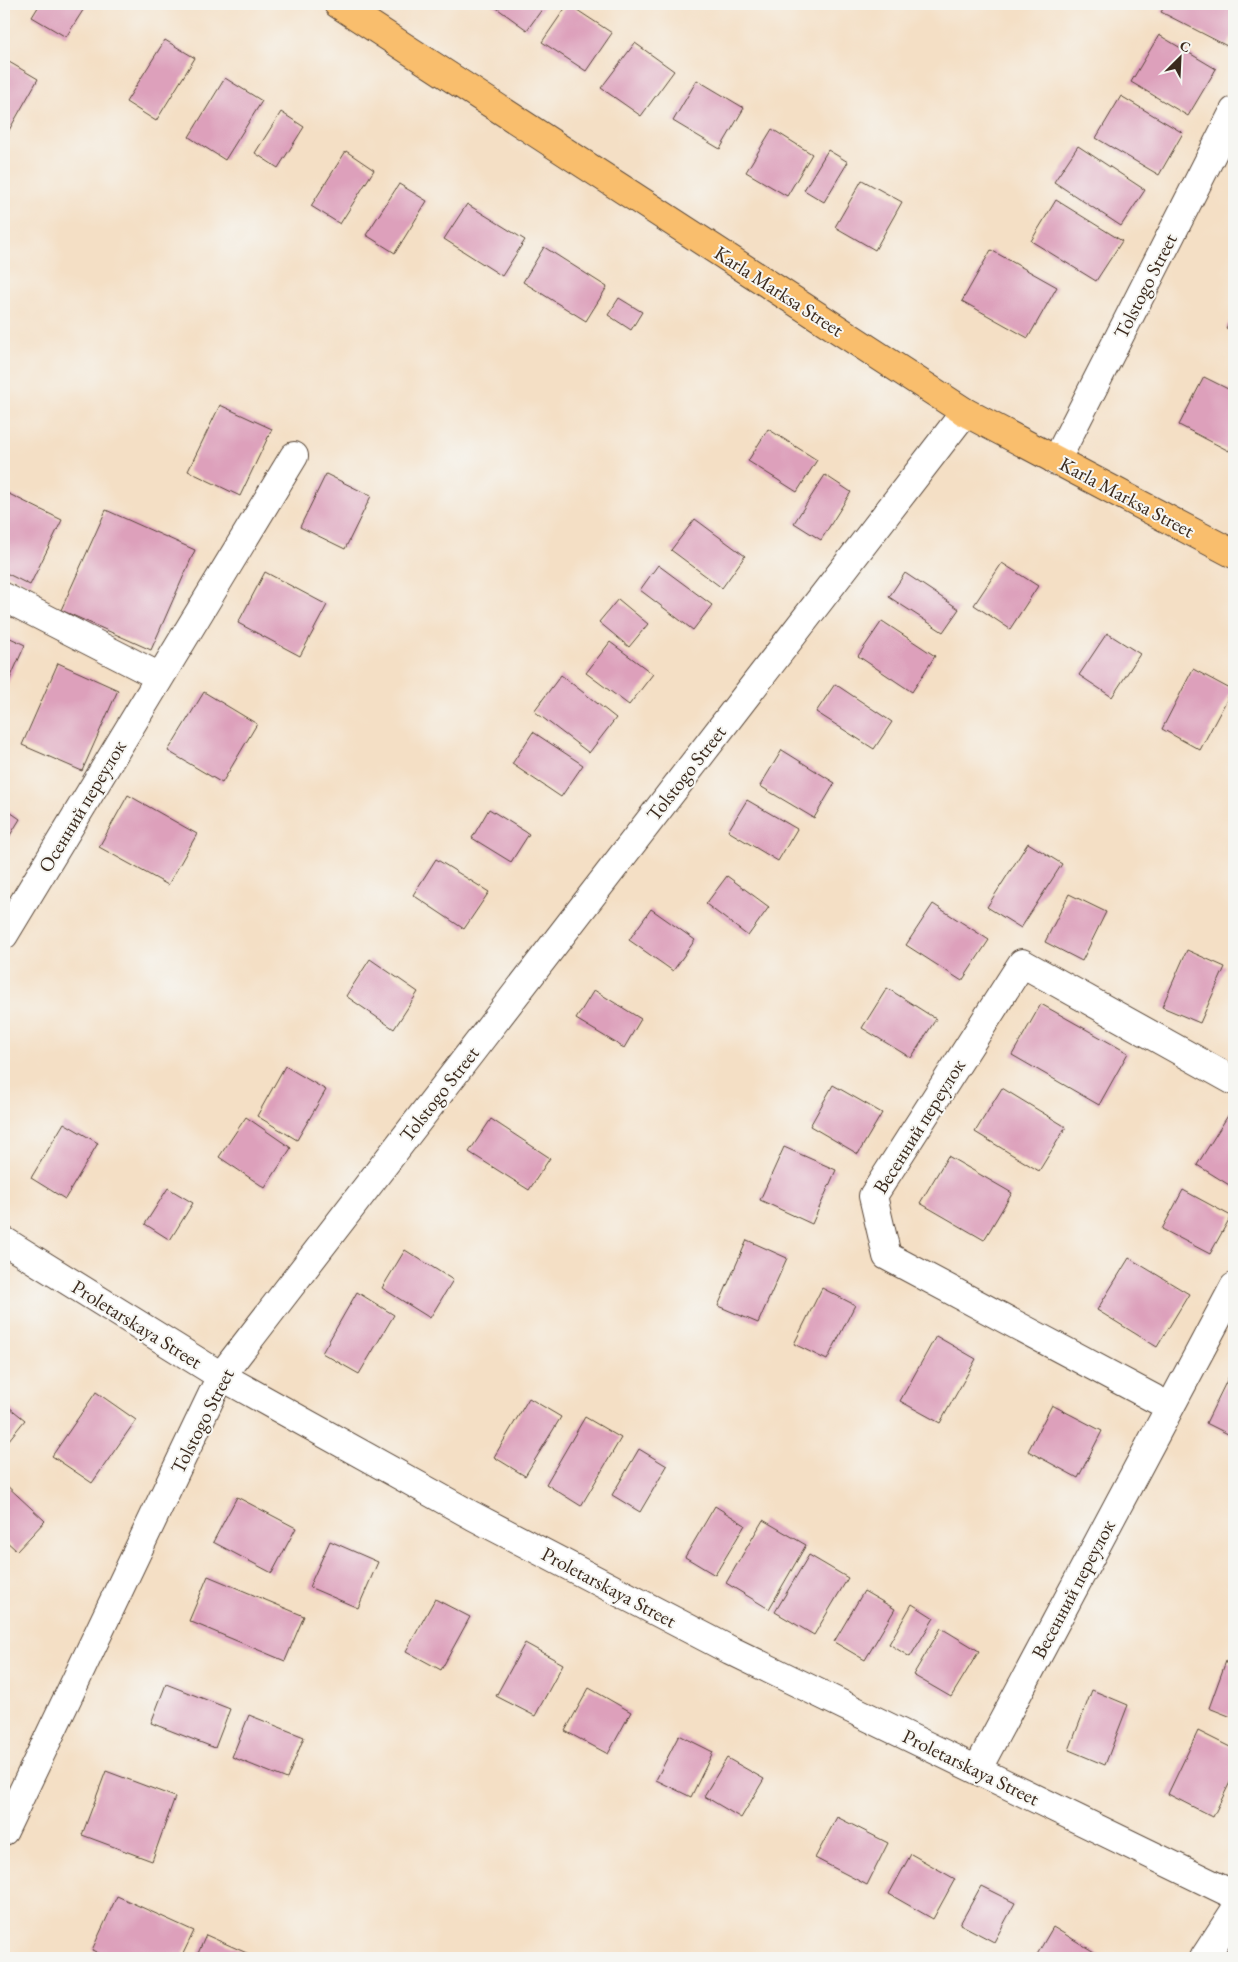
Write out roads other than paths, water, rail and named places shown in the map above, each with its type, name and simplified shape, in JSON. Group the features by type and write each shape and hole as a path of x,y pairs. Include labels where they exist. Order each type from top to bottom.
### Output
{"main road":[{"name":"Karla Marksa Street","path":"338,4 965,412 1234,554"}],"street":[{"name":"Tolstogo Street","path":"1056,461 1234,111"},
{"name":"Tolstogo Street","path":"4,1831 221,1376 965,412"},
{"name":"Осенний переулок","path":"4,935 294,456"},
{"path":"4,597 160,677"},
{"name":"Весенний переулок","path":"1170,1408 887,1256 873,1196 1022,963 1234,1081"},
{"name":"Proletarskaya Street","path":"4,1241 221,1376 491,1525 730,1650 1234,1895"},
{"name":"Весенний переулок","path":"977,1770 1234,1287"},
{"path":"1204,1958 1234,1912"}]}
